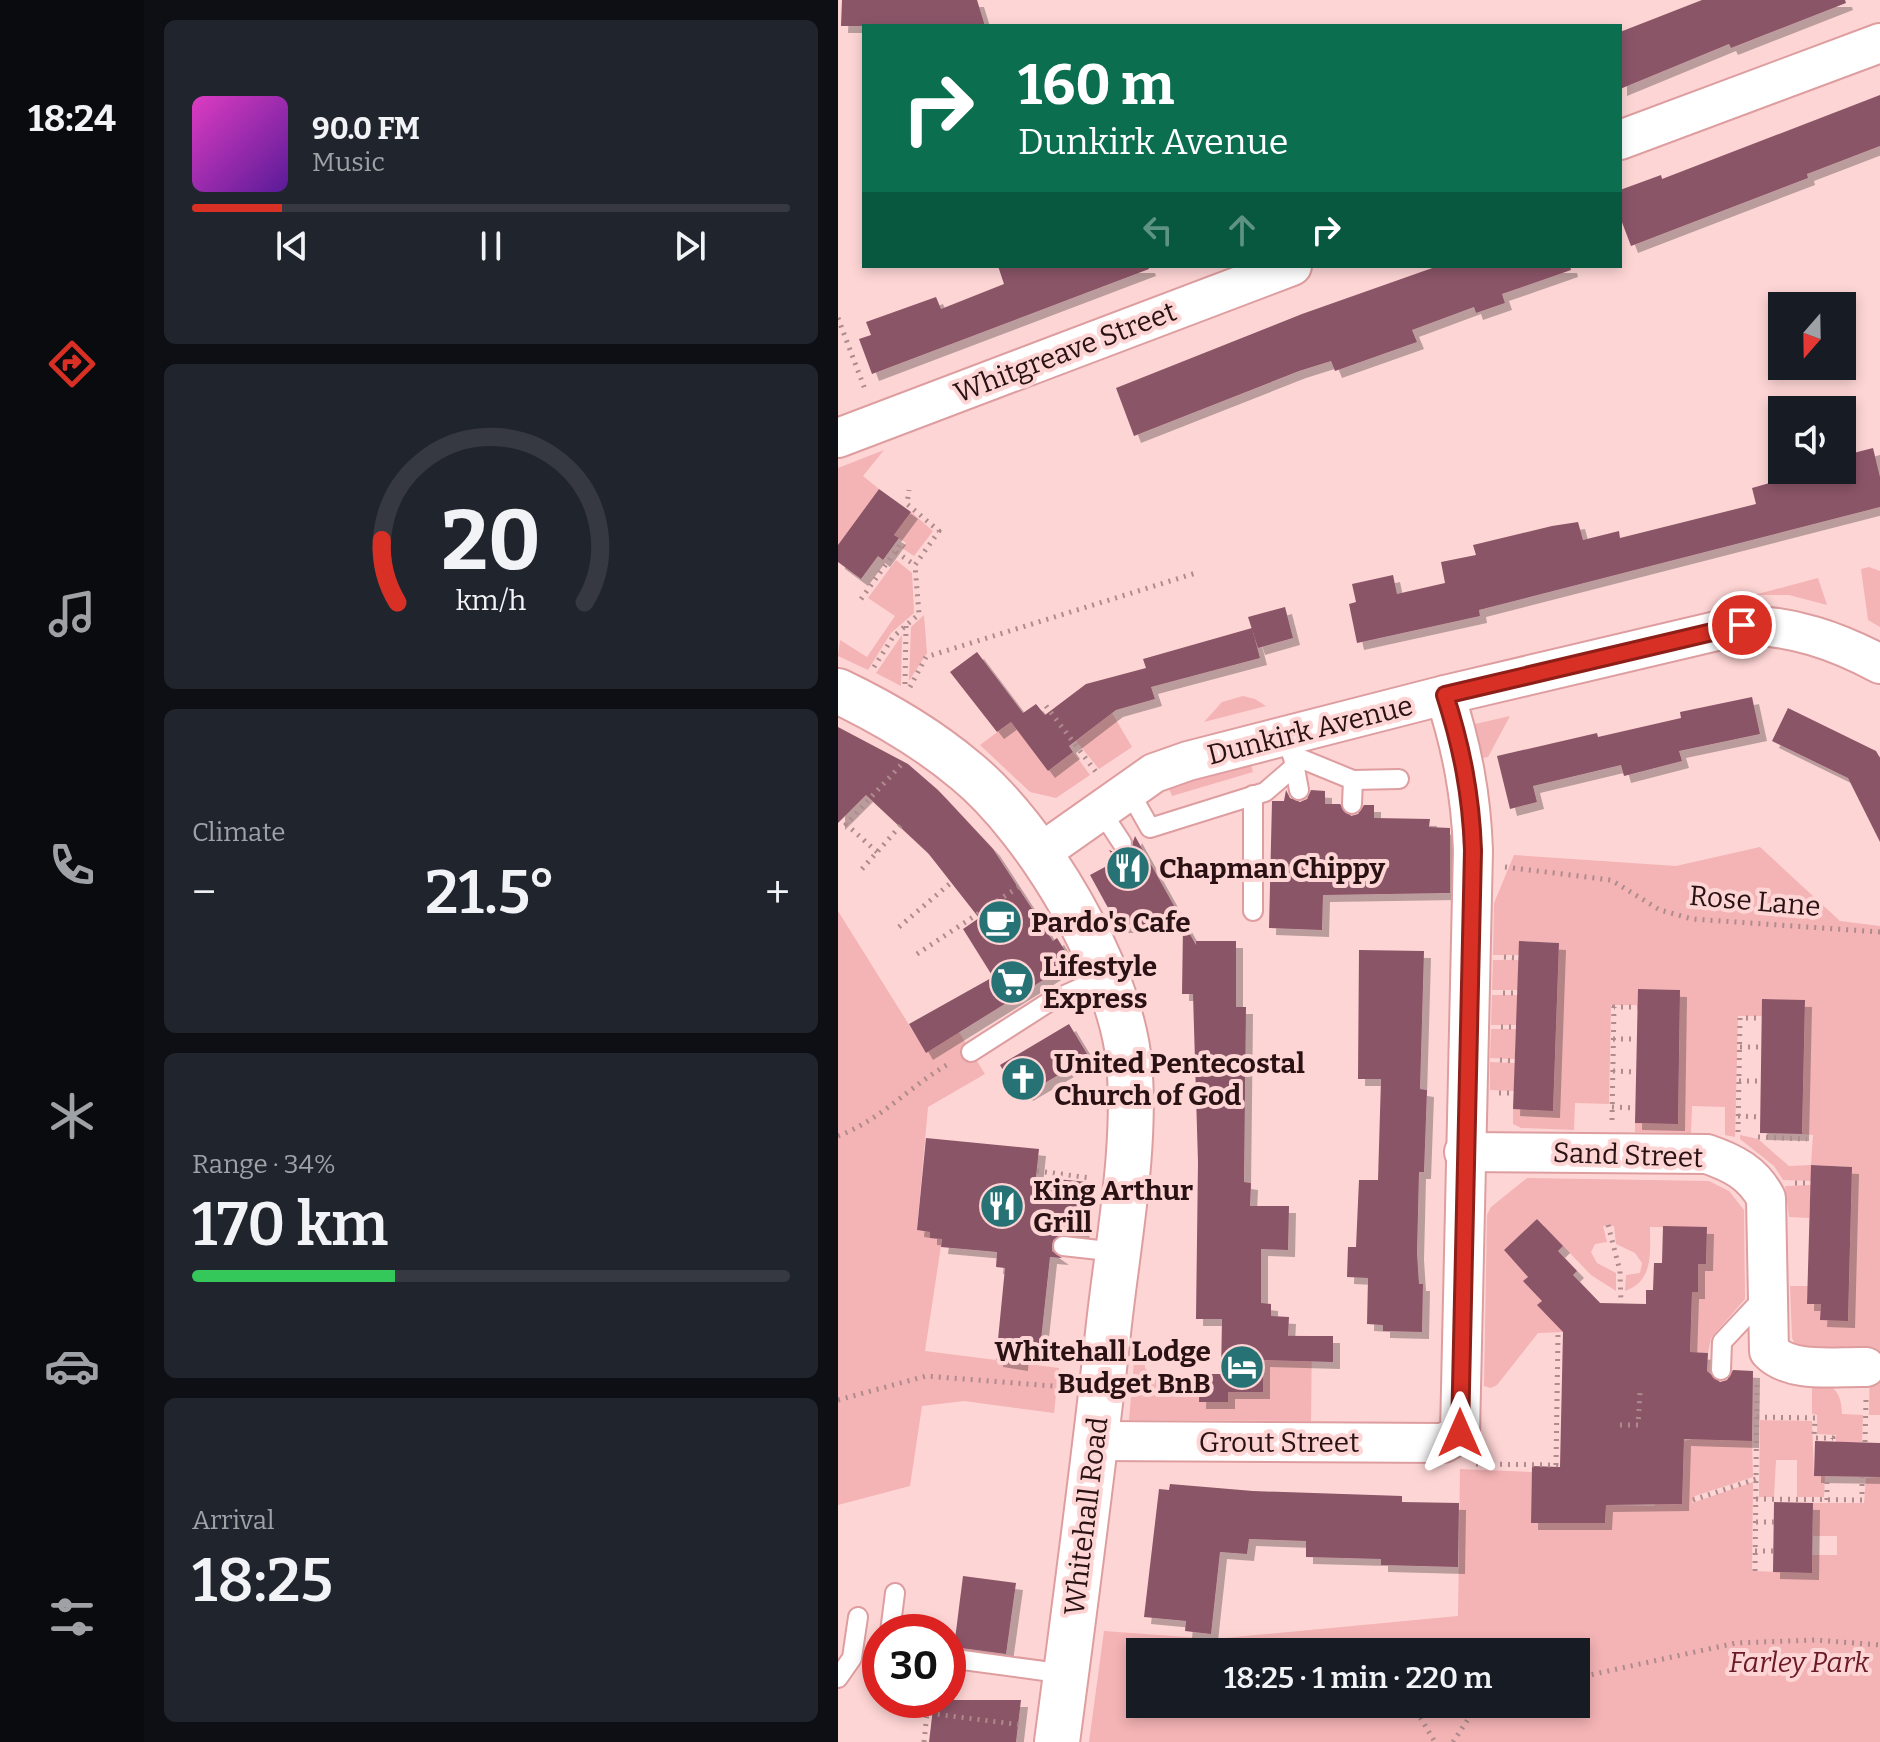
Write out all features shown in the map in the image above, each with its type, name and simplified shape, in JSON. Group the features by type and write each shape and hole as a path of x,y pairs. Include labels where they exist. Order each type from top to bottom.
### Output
{"main road":[{"name":"Whitehall Road","path":"853,685 967,771 1035,866 1069,900 1107,976 1129,1061 1126,1167 1096,1441 1066,1674 1046,1734"}],"street":[{"path":"1622,139 1880,43"},
{"name":"Whitgreave Street","path":"838,438 1287,268"},
{"name":"Dunkirk Avenue","path":"1035,866 1110,793 1154,773 1188,761 1292,752 1445,695 1742,625 1780,626 1819,636 1880,664"},
{"path":"1445,695 1462,748 1471,796 1464,1152 1468,1448"},
{"name":"Sand Street","path":"1464,1152 1707,1154 1725,1160 1759,1184 1766,1198 1769,1351"},
{"path":"1769,1351 1778,1361 1793,1365 1866,1367"},
{"name":"Grout Street","path":"1096,1441 1444,1443 1468,1448"}],"lane":[{"path":"1292,752 1353,780 1399,779"},
{"path":"1292,752 1299,790"},
{"path":"1110,793 1150,828 1265,792 1292,752"},
{"path":"1352,804 1353,780"},
{"path":"1110,793 1122,843"},
{"path":"1253,795 1253,911"},
{"path":"971,1052 1049,1002 1107,976"},
{"path":"1063,1246 1117,1252"},
{"path":"1721,1370 1722,1342 1766,1295"},
{"path":"892,1614 895,1593"},
{"path":"838,1678 852,1658 858,1617"},
{"path":"966,1660 1066,1674"}],"path":[{"path":"838,318 870,403"},
{"path":"853,685 893,637 919,614 915,565 939,531 907,504 909,490"},
{"path":"861,599 902,542"},
{"path":"896,552 915,565"},
{"path":"906,625 905,697 926,657 1199,572"},
{"path":"1046,706 1110,793"},
{"path":"877,852 846,824 910,756"},
{"path":"862,869 901,825"},
{"name":"Rose Lane","path":"1501,865 1547,875 1611,880 1660,910 1692,919 1880,932"},
{"path":"917,954 1035,866"},
{"path":"899,927 953,881"},
{"name":"Sand Street","path":"1612,1131 1614,1007 1638,1007"},
{"name":"Sand Street","path":"1762,1018 1740,1018 1737,1136 1807,1139"},
{"path":"1613,1039 1637,1039"},
{"path":"1740,1047 1761,1047"},
{"path":"838,1136 883,1113 917,1082 971,1052"},
{"path":"1613,1071 1636,1072"},
{"path":"1739,1081 1761,1081"},
{"path":"1612,1107 1635,1108"},
{"path":"1738,1116 1760,1117"},
{"path":"1037,1171 1105,1180"},
{"path":"1608,1225 1620,1271 1621,1304"},
{"path":"1468,1448 1556,1465 1558,1334"},
{"path":"1755,1571 1757,1362 1769,1351"},
{"path":"838,1400 926,1376 1101,1390"},
{"path":"1620,1425 1638,1425 1640,1393"},
{"path":"1757,1417 1815,1418 1814,1438 1833,1438 1833,1441"},
{"path":"1827,1476 1827,1500"},
{"path":"1756,1499 1862,1500 1862,1477"},
{"path":"1693,1500 1756,1479"},
{"path":"1756,1522 1774,1522"},
{"path":"1755,1551 1773,1551"},
{"path":"1590,1675 1736,1643 1815,1640 1880,1645"},
{"path":"924,1742 927,1713 1046,1734"},
{"path":"1420,1718 1435,1742"},
{"path":"1453,1742 1469,1718"}],"green space":[{"path":"884,450 863,476 879,489 838,545 838,468"},
{"path":"911,512 933,531 914,556 902,548 906,543 894,535"},
{"path":"896,560 912,573 914,613 891,633 868,670 838,656 840,640 867,657 895,616 868,598"},
{"path":"1869,567 1880,571 1880,627 1868,620 1861,569"},
{"path":"1818,578 1827,605 1789,595 1754,595"},
{"path":"924,615 927,653 909,681 911,627"},
{"path":"902,635 901,686 876,673"},
{"path":"1243,696 1266,706 1204,722 1222,702"},
{"path":"1112,713 1132,747 1099,769 1076,741"},
{"path":"1510,716 1488,757 1476,759 1471,734 1475,724"},
{"path":"1011,722 1048,771 1073,752 1090,775 1056,798 1030,792 980,745"},
{"path":"1249,758 1253,772 1172,796 1166,782"},
{"path":"1760,847 1840,921 1880,926 1880,1415 1869,1415 1870,1357 1797,1348 1792,1338 1790,1286 1808,1286 1807,1304 1821,1304 1821,1320 1848,1320 1852,1167 1812,1165 1811,1181 1783,1180 1774,1166 1740,1139 1740,1135 1758,1139 1789,1166 1811,1165 1813,1135 1802,1134 1805,1000 1762,1000 1762,1016 1738,1016 1735,1137 1725,1135 1725,1107 1692,1106 1691,1133 1635,1132 1635,1123 1678,1123 1680,990 1638,989 1638,1005 1611,1005 1609,1104 1575,1103 1574,1130 1521,1128 1513,1124 1513,1109 1553,1110 1559,943 1520,941 1519,955 1493,955 1494,903 1514,855 1676,866"},
{"path":"838,911 926,1052 959,1032 985,1074 928,1107 917,1230 930,1232 930,1238 942,1239 925,1351 1059,1368 1054,1413 964,1401 922,1406 910,1486 838,1505"},
{"path":"1493,960 1519,960 1518,990 1492,990"},
{"path":"1492,995 1518,995 1517,1025 1491,1025"},
{"path":"1491,1029 1516,1029 1515,1059 1490,1058"},
{"path":"1490,1062 1515,1063 1514,1091 1490,1090"},
{"path":"1527,1178 1709,1181 1729,1191 1744,1210 1745,1299 1711,1338 1708,1353 1690,1352 1692,1292 1698,1291 1698,1264 1706,1264 1707,1228 1650,1227 1650,1256 1646,1273 1625,1291 1626,1275 1640,1273 1642,1263 1635,1253 1616,1244 1614,1226 1603,1226 1607,1242 1595,1244 1591,1252 1597,1263 1616,1273 1616,1291 1591,1275 1537,1219 1504,1250 1528,1277 1524,1281 1542,1301 1538,1305 1563,1332 1538,1333 1497,1385 1491,1388 1484,1386 1487,1215 1491,1207"},
{"path":"1811,1185 1809,1218 1789,1217 1785,1186"},
{"path":"1276,1335 1312,1336 1311,1421 1129,1420 1135,1350 1144,1350 1145,1368 1160,1383 1200,1384 1200,1402 1227,1402 1228,1392 1263,1392 1263,1360 1276,1360"},
{"path":"1812,1378 1835,1390 1842,1414 1863,1415 1862,1442 1836,1442 1836,1435 1817,1434 1817,1415 1812,1414"},
{"path":"1760,1420 1812,1421 1814,1476 1825,1476 1824,1497 1797,1497 1797,1460 1776,1460 1774,1497 1759,1497"},
{"name":"Farley Park","path":"1727,1431 1727,1440 1752,1441 1753,1477 1695,1496 1692,1503 1753,1482 1752,1571 1811,1573 1812,1555 1837,1555 1837,1536 1813,1536 1813,1503 1864,1503 1866,1478 1880,1477 1880,1742 1089,1742 1104,1631 1200,1638 1126,1638 1126,1718 1590,1718 1590,1638 1225,1638 1458,1616 1460,1469 1532,1472 1531,1523 1605,1523 1606,1505 1654,1506 1683,1462 1684,1441"}],"building":[{"path":"842,0 977,0 984,24 862,24 841,26"},
{"path":"1702,0 1845,0 1846,3 1731,48 1729,44 1622,88 1622,31"},
{"path":"1880,95 1880,146 1807,174 1808,178 1631,246 1622,222 1622,189 1661,175 1662,179"},
{"path":"999,268 1149,269 872,374 859,339 871,335 866,322 936,297 941,309 1004,284"},
{"path":"1432,268 1571,270 1502,294 1505,303 1476,313 1474,307 1412,330 1417,342 1335,371 1331,361 1299,371 1134,436 1116,388 1302,314"},
{"path":"1873,448 1880,477 1880,507 1479,610 1480,616 1357,643 1349,604 1356,602 1352,584 1393,575 1397,594 1445,583 1441,562 1476,555 1473,545 1552,526 1578,522 1583,540 1619,531 1620,538 1756,504 1752,488 1768,483 1856,484 1856,452"},
{"path":"879,489 911,512 894,535 899,538 883,560 878,556 861,579 838,562 838,545"},
{"path":"1285,607 1293,638 1258,648 1248,617"},
{"path":"1252,628 1260,658 1151,687 1155,699 1116,710 1069,746 1073,752 1048,771 1011,722 997,732 950,672 977,652 1023,713 1036,704 1045,715 1086,684 1146,668 1143,659"},
{"path":"1752,697 1760,734 1679,751 1682,761 1624,776 1621,765 1533,786 1537,802 1510,809 1497,756 1681,718 1680,712"},
{"path":"1788,708 1876,751 1880,758 1880,842 1848,778 1772,741"},
{"path":"838,727 908,764 938,790 993,849 1053,941 1057,938 1072,962 926,1053 909,1024 993,977 963,929 979,918 928,853 866,795 838,823"},
{"path":"1286,790 1290,798 1300,802 1307,799 1311,790 1325,791 1325,804 1340,804 1351,816 1358,814 1364,805 1374,805 1374,818 1430,819 1429,827 1450,828 1450,893 1323,895 1322,930 1269,928 1272,801 1284,801"},
{"path":"1135,836 1196,945 1196,941 1236,941 1236,1007 1246,1007 1244,1182 1251,1183 1250,1206 1289,1206 1288,1250 1261,1249 1261,1303 1271,1304 1271,1316 1289,1317 1288,1336 1333,1336 1333,1362 1263,1360 1263,1392 1228,1392 1228,1402 1199,1402 1200,1374 1221,1374 1222,1319 1196,1319 1198,1162 1193,994 1182,994 1183,926 1118,926 1090,875 1116,861 1109,850 1122,855 1129,853"},
{"path":"1519,941 1559,943 1553,1111 1513,1109"},
{"path":"1359,950 1424,951 1420,1089 1427,1090 1424,1172 1419,1172 1417,1253 1419,1284 1423,1284 1422,1332 1383,1331 1383,1325 1367,1324 1368,1278 1347,1277 1348,1247 1356,1247 1359,1180 1378,1180 1381,1079 1358,1079"},
{"path":"1638,989 1680,990 1678,1124 1635,1123"},
{"path":"1762,999 1805,1000 1802,1134 1760,1133"},
{"name":"United Pentecostal Church of God","path":"1069,1024 1089,1057 1026,1094 1021,1085 1014,1089 1000,1065"},
{"name":"King Arthur Grill","path":"926,1138 1039,1149 1036,1177 1087,1182 1082,1236 1064,1234 1053,1240 1052,1251 1062,1258 1050,1257 1040,1349 1022,1348 1021,1364 996,1360 1005,1268 996,1267 997,1252 941,1247 942,1239 930,1238 930,1232 917,1230"},
{"path":"1811,1165 1852,1167 1848,1321 1820,1320 1821,1304 1807,1304"},
{"path":"1537,1219 1563,1246 1558,1251 1577,1271 1573,1275 1600,1303 1646,1304 1646,1290 1653,1290 1654,1263 1662,1263 1663,1226 1707,1227 1706,1264 1698,1264 1698,1292 1692,1292 1690,1352 1708,1353 1707,1371 1720,1382 1727,1380 1733,1370 1753,1371 1752,1441 1684,1439 1682,1504 1606,1505 1605,1523 1531,1523 1532,1466 1560,1467 1563,1332 1537,1305 1542,1301 1523,1281 1528,1277 1504,1250"},
{"path":"1815,1441 1880,1443 1880,1477 1814,1476"},
{"path":"1170,1484 1253,1491 1402,1496 1402,1502 1459,1503 1458,1567 1381,1565 1381,1559 1306,1557 1306,1541 1249,1539 1247,1554 1220,1552 1211,1634 1185,1631 1186,1621 1144,1617 1159,1489 1169,1490"},
{"path":"1774,1502 1813,1503 1812,1573 1773,1572"},
{"path":"963,1576 1016,1583 1006,1654 966,1649 966,1614 958,1614"},
{"path":"966,1700 1021,1700 1016,1742 929,1742 932,1718 966,1718"}],"place":[{"name":"Chapman Chippy","path":"1128,868"},
{"name":"Pardo's Cafe","path":"1000,922"},
{"name":"Lifestyle Express","path":"1012,982"},
{"name":"United Pentecostal Church of God","path":"1023,1079"},
{"name":"King Arthur Grill","path":"1002,1206"},
{"name":"Whitehall Lodge Budget BnB","path":"1242,1367"}],"route":[{"path":"1460,1433 1460,1322 1473,850 1471,796 1462,748 1445,695 1742,625"}]}
